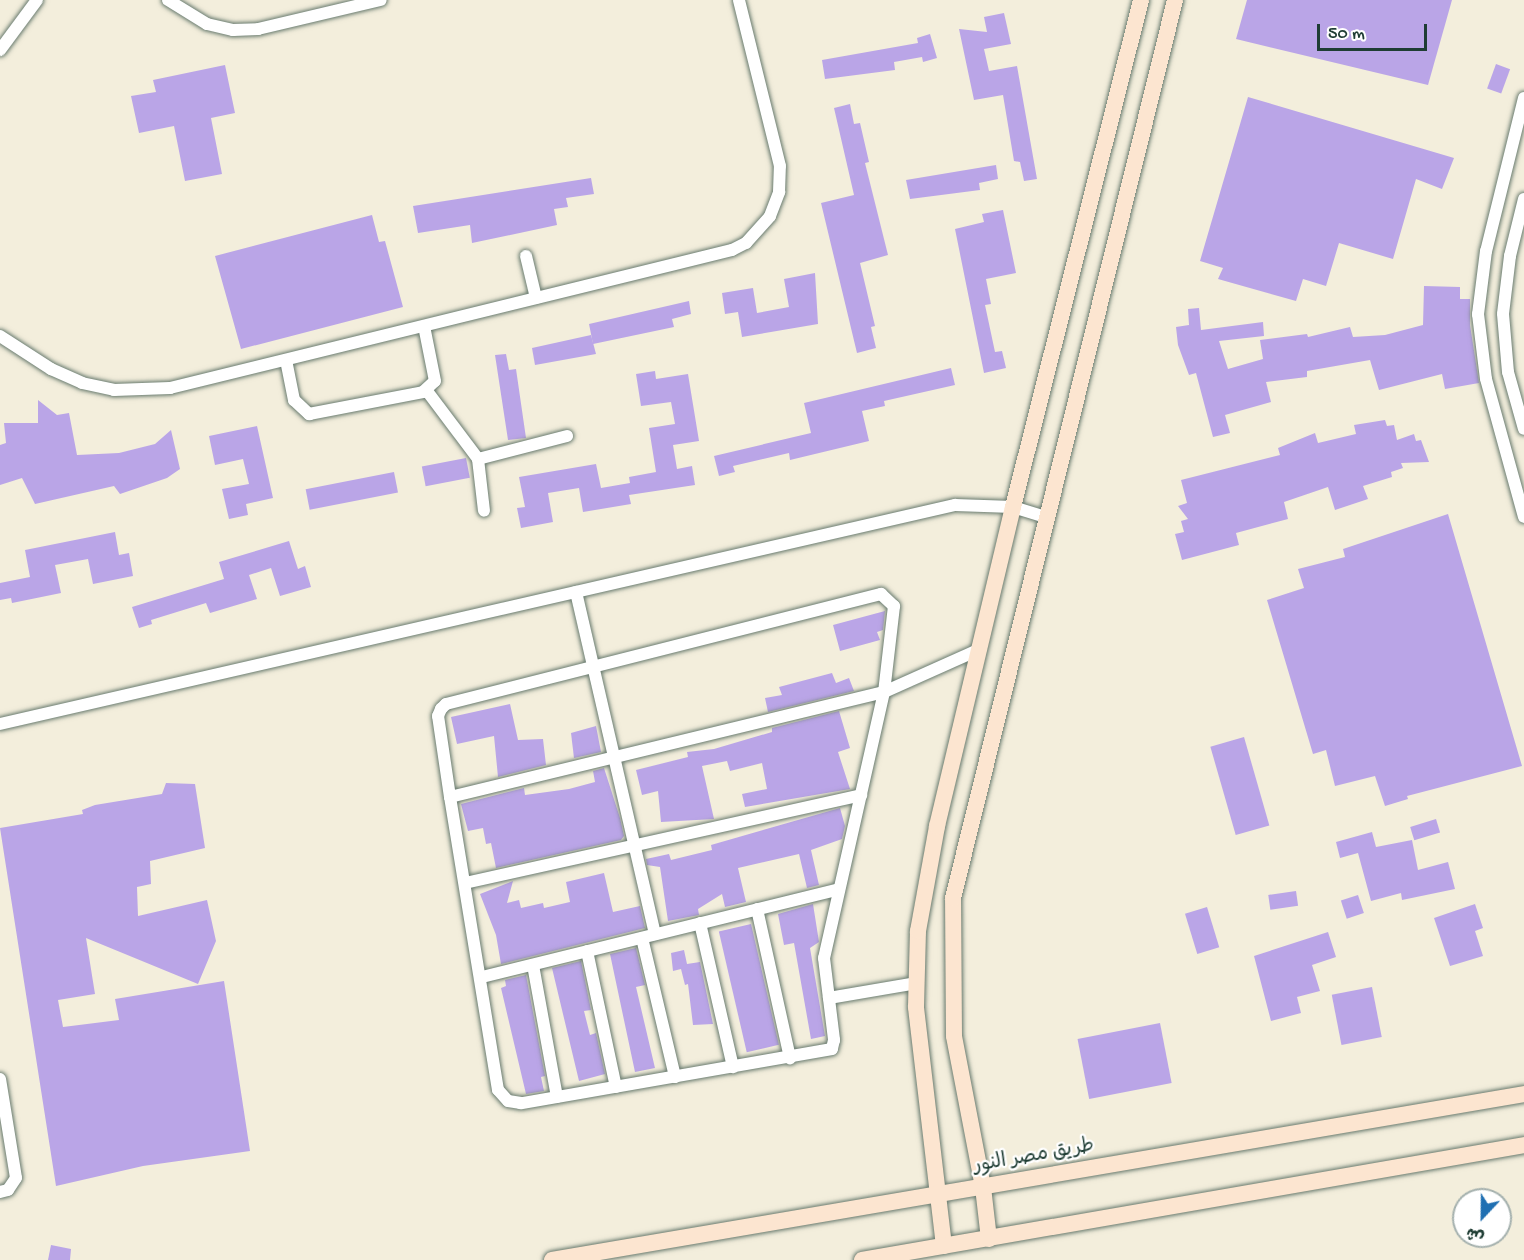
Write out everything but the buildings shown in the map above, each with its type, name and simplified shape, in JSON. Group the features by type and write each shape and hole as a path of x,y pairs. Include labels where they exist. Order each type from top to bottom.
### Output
{"street":[{"path":"0,50 36,0"},
{"path":"168,0 207,24 233,30 258,29 381,0"},
{"path":"0,336 51,369 114,390 170,388 732,250 753,236 770,216 779,192 780,166 739,0"},
{"path":"944,1246 917,983 918,932 937,826 1013,507 1141,0"},
{"path":"989,1239 983,1187 954,1036 952,898 1175,0"},
{"path":"1524,98 1486,251 1478,314 1486,379 1524,517"},
{"path":"1524,199 1505,285 1503,324 1508,372 1524,429"},
{"path":"526,256 536,298"},
{"path":"286,360 294,400 309,414 427,391 435,381 424,326"},
{"path":"427,391 478,459 484,511"},
{"path":"478,459 567,436"},
{"path":"0,724 955,505 1013,507 1046,517"},
{"path":"576,591 655,934"},
{"path":"881,594 889,598 894,606 884,692 837,890 824,958 834,1040 832,1049 521,1103 508,1101 498,1090 482,977 450,797 438,716 441,709 446,704 881,594"},
{"path":"450,797 615,759 884,692 980,649"},
{"path":"465,883 861,795"},
{"path":"482,977 837,890"},
{"path":"757,909 790,1058"},
{"path":"700,923 733,1067"},
{"path":"642,938 675,1077"},
{"path":"587,951 616,1087"},
{"path":"532,965 557,1097"},
{"path":"829,998 917,983"},
{"path":"0,1080 16,1178 8,1190 0,1192"},
{"name":"طريق مصر النور","path":"552,1260 1524,1094"},
{"path":"862,1260 1524,1145"}]}
